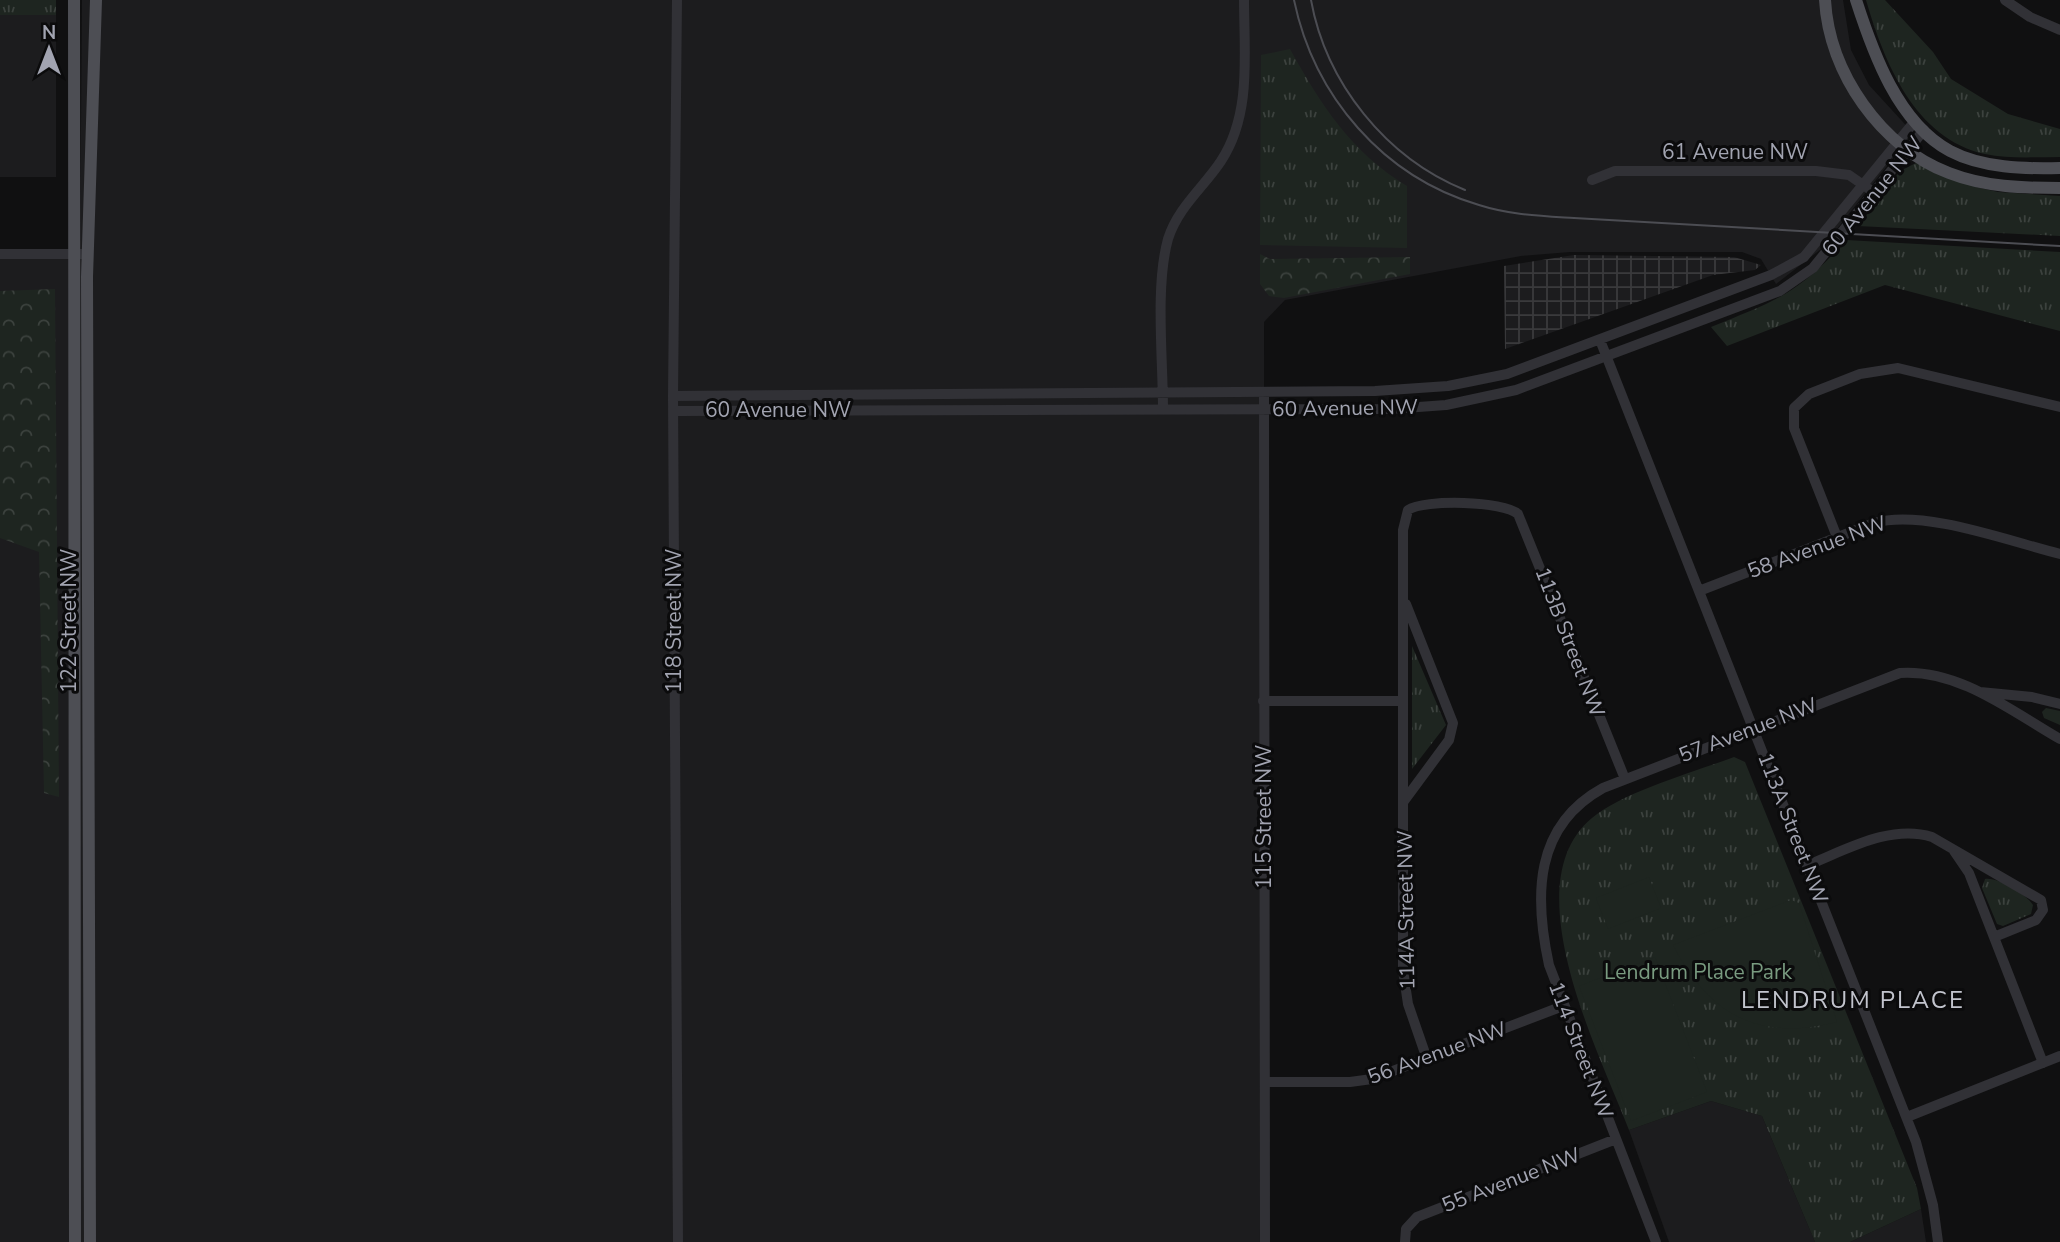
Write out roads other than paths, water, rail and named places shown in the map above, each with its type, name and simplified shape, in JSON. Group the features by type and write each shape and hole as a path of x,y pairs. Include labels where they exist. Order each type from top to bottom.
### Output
{"main road":[{"name":"122 Street NW","path":"74,0 72,254 75,1242"},
{"name":"122 Street NW","path":"90,1242 88,254 96,0"},
{"path":"1825,0 1838,57 1855,93 1903,147 1969,179 2008,187 2060,188"},
{"path":"1856,0 1884,71 1920,126 1934,142 1970,159 2023,167 2060,168"}],"street":[{"name":"118 Street NW","path":"677,0 673,396 678,1242"},
{"path":"1163,409 1163,272 1166,248 1178,217 1222,160 1239,123 1244,96 1244,0"},
{"path":"2005,0 2030,17 2060,30"},
{"name":"60 Avenue NW","path":"673,396 1374,391 1448,386 1507,374 1772,275 1804,257 1864,185 1903,147 1920,126"},
{"name":"60 Avenue NW","path":"674,411 1401,408 1446,405 1516,390 1730,312 1797,281 1813,268 1875,193 1903,147"},
{"name":"61 Avenue NW","path":"1592,180 1615,171 1816,171 1849,175 1875,193"},
{"path":"0,254 88,254"},
{"name":"113A Street NW","path":"1600,340 1906,1117 1927,1181 1938,1242"},
{"path":"1837,537 1794,428 1794,408 1809,394 1860,374 1898,368 2060,407"},
{"name":"115 Street NW","path":"1264,393 1265,1242"},
{"name":"114A Street NW","path":"1427,1059 1405,988 1403,521 1408,510 1427,504 1494,505 1511,508"},
{"name":"113B Street NW","path":"1511,508 1521,519 1530,540 1625,779"},
{"name":"58 Avenue NW","path":"1699,591 1885,520 1908,518 2060,554"},
{"name":"114A Street NW","path":"1403,597 1453,723 1449,740 1404,801"},
{"name":"57 Avenue NW","path":"1547,851 1559,826 1574,808 1591,795 1625,779 1900,673 1935,674 1976,691 2060,739"},
{"name":"57 Avenue NW","path":"1976,691 2032,697 2060,704"},
{"path":"1263,701 1404,701"},
{"path":"1808,864 1888,835 1915,832 1932,837 2041,900 2043,910 2039,918 1994,937"},
{"path":"1952,849 1969,873 2043,1063"},
{"name":"114 Street NW","path":"1547,851 1541,886 1542,922 1549,965 1656,1242"},
{"name":"56 Avenue NW","path":"1265,1082 1363,1081 1563,1006"},
{"path":"1906,1117 2060,1056"},
{"name":"55 Avenue NW","path":"1405,1242 1409,1224 1417,1217 1616,1139"}],"tram line":[{"path":"1294,0 1318,69 1336,100 1358,128 1412,175 1444,192 1479,205 1550,217 2060,246"},
{"path":"1311,0 1330,60 1345,88 1364,114 1386,138 1410,158 1436,176 1465,190"}],"district":[{"name":"LENDRUM PLACE","path":"1853,1000"}],"park label":[{"name":"Lendrum Place Park","path":"1698,972"}]}
